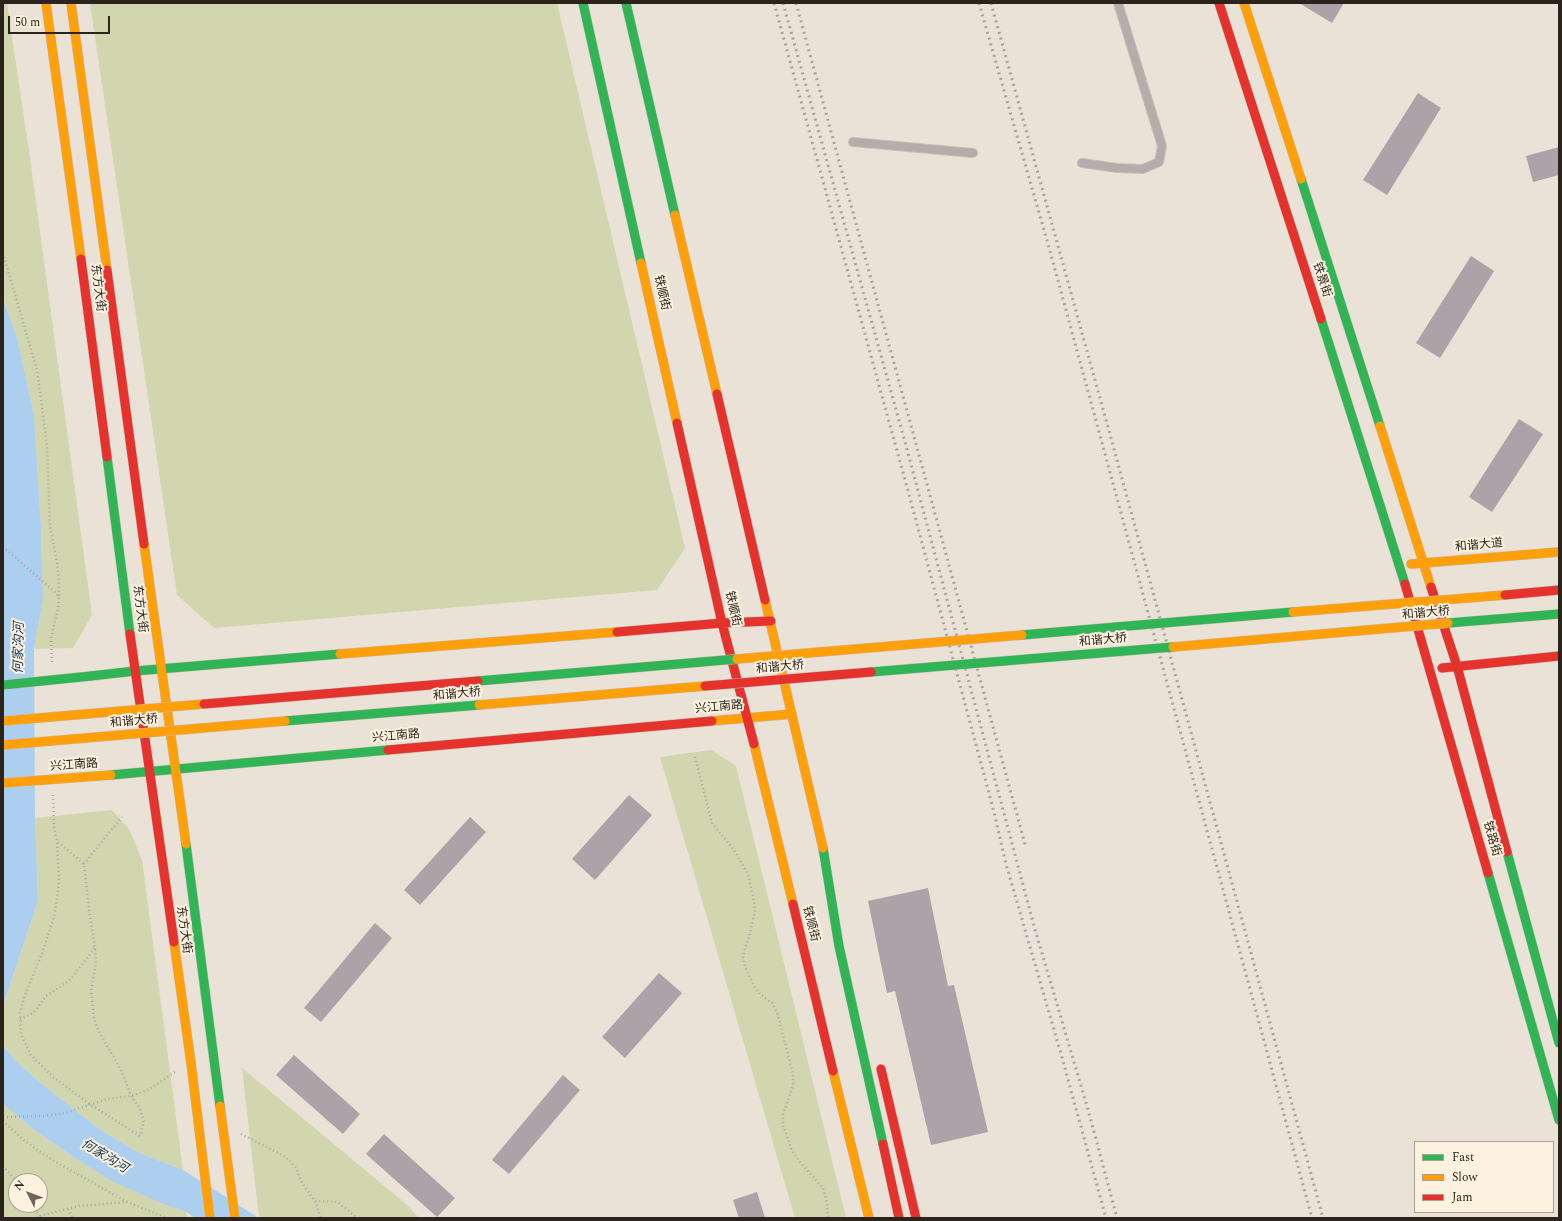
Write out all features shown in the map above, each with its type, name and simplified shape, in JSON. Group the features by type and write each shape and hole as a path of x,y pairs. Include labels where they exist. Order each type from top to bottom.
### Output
{"main road":[{"name":"东方大街","path":"46,3 64,126 148,772 191,1063 210,1218"},
{"name":"东方大街","path":"71,3 161,669 176,769 235,1218"},
{"name":"铁顺街","path":"583,3 722,623 747,717 869,1218"},
{"name":"铁顺街","path":"626,3 771,621 826,863 839,946 899,1218"},
{"name":"铁景街","path":"1219,3 1400,565"},
{"name":"铁景街","path":"1244,3 1424,563"},
{"name":"和谐大道","path":"1400,565 1559,552"},
{"name":"铁路街","path":"1424,563 1457,666 1516,891 1559,1043"},
{"name":"铁路街","path":"1400,565 1559,1120"},
{"name":"和谐大桥","path":"3,720 1559,590"},
{"name":"和谐大桥","path":"3,745 1559,614"},
{"path":"3,685 135,671 722,623 771,621"},
{"path":"1431,669 1559,656"},
{"name":"兴江南路","path":"3,783 148,772 792,714"},
{"path":"826,863 848,945"},
{"path":"878,1058 916,1218"}],"lane":[{"path":"1082,163 1117,168 1143,169 1160,162 1162,146 1118,3"},
{"path":"853,142 973,153"}],"path":[{"path":"3,253 37,370 47,445 50,526 59,581 58,608 51,638 52,669"},
{"path":"3,547 48,585 59,597"},
{"path":"695,756 712,823 734,850 748,874 755,911 750,937 744,948 743,957 745,967 754,986 772,1003 776,1012 793,1074 793,1086 783,1114 783,1125 792,1151 823,1188 827,1203 828,1218"},
{"path":"53,788 54,827 57,841 59,881 55,913 43,951 25,995 20,1019 21,1035 30,1056 53,1077 91,1105 140,1136 144,1122 140,1107 131,1096 121,1070 98,1030 94,1018 92,990 96,964 96,948 89,909 84,864 57,841"},
{"path":"84,864 122,817"},
{"path":"20,1019 31,1014 36,1010 46,996 69,981 96,948"},
{"path":"3,1117 44,1116 83,1108 107,1099 131,1096 148,1090 169,1075 191,1063"},
{"path":"3,1121 26,1142 89,1182 127,1202 166,1218"},
{"path":"223,1125 286,1157 296,1168 302,1183 315,1201 321,1218"},
{"path":"315,1201 338,1202 357,1218"},
{"path":"40,1217 79,1206 127,1202"},
{"path":"68,1208 73,1218"}],"green space":[{"path":"3,3 7,3 30,158 92,615 73,648 34,649 43,599 41,527 34,415 17,337 3,299"},
{"path":"90,3 557,3 685,548 657,590 214,628 177,595"},
{"path":"711,750 736,766 846,1218 795,1218 660,757"},
{"path":"112,810 129,829 142,860 183,1170 137,1152 98,1128 43,1085 18,1063 3,1046 3,1006 38,901 35,818"},
{"path":"242,1068 405,1203 419,1218 259,1218"},
{"path":"3,1104 33,1129 69,1154 163,1204 186,1212 187,1218 3,1218"}],"water":[{"name":"何家沟河","path":"3,299 17,337 34,415 41,527 43,599 34,649 35,818 38,901 3,1006"},
{"name":"何家沟河","path":"3,1046 18,1063 43,1085 98,1128 137,1152 183,1170 259,1218 195,1218 186,1212 163,1204 112,1181 69,1154 33,1129 3,1104"}],"building":[{"path":"1299,3 1344,3 1332,23"},
{"path":"1418,93 1441,108 1387,195 1363,180"},
{"path":"1559,147 1559,175 1533,182 1526,156"},
{"path":"1471,256 1494,271 1440,358 1416,343"},
{"path":"1519,419 1543,434 1492,512 1469,497"},
{"path":"629,795 652,815 595,880 572,859"},
{"path":"470,817 486,832 420,905 404,890"},
{"path":"928,888 948,986 954,985 988,1132 931,1145 895,991 887,993 868,901"},
{"path":"375,923 392,938 321,1022 304,1008"},
{"path":"659,973 682,993 625,1058 602,1037"},
{"path":"294,1055 360,1114 343,1134 276,1075"},
{"path":"563,1075 580,1090 509,1174 492,1160"},
{"path":"384,1134 455,1198 437,1217 366,1154"},
{"path":"757,1192 765,1218 739,1218 733,1200"}],"railway":[{"path":"774,3 907,487 994,812 1006,864 1061,1054 1106,1218"},
{"path":"783,3 905,442 1034,926 1089,1113 1117,1218"},
{"path":"796,3 1026,848"},
{"path":"979,3 1050,251 1312,1218"},
{"path":"991,3 1323,1218"}],"traffic: fast":[{"path":"583,3 641,263"},
{"path":"626,3 675,215"},
{"path":"1301,179 1380,426"},
{"path":"1321,319 1405,584"},
{"path":"107,457 130,634"},
{"path":"1022,635 1293,612"},
{"path":"1448,623 1559,614"},
{"path":"871,672 1173,647"},
{"path":"91,676 340,654"},
{"path":"478,681 737,659"},
{"path":"3,685 91,676"},
{"path":"285,721 479,705"},
{"path":"111,775 388,750"},
{"path":"186,844 220,1106"},
{"path":"823,848 839,946 883,1144"},
{"path":"1507,852 1559,1043"},
{"path":"1488,873 1559,1120"}],"traffic: slow":[{"path":"46,3 81,259"},
{"path":"71,3 107,270"},
{"path":"1244,3 1301,179"},
{"path":"675,215 717,394"},
{"path":"641,263 677,423"},
{"path":"1380,426 1431,587"},
{"path":"144,544 186,844"},
{"path":"1411,564 1559,552"},
{"path":"1293,612 1505,595"},
{"path":"765,600 823,848"},
{"path":"1173,647 1448,623"},
{"path":"340,654 617,632"},
{"path":"737,659 1022,635"},
{"path":"479,705 705,686"},
{"path":"3,721 204,704"},
{"path":"712,721 792,714"},
{"path":"3,745 285,721"},
{"path":"754,744 793,904"},
{"path":"3,783 111,775"},
{"path":"174,942 191,1063 210,1218"},
{"path":"833,1071 869,1218"},
{"path":"220,1106 235,1218"}],"traffic: jam":[{"path":"1219,3 1321,319"},
{"path":"81,259 107,457"},
{"path":"107,270 144,544"},
{"path":"717,394 765,600"},
{"path":"677,423 722,623 754,744"},
{"path":"1405,584 1488,873"},
{"path":"1431,587 1457,666 1507,852"},
{"path":"1505,595 1559,590"},
{"path":"617,632 722,623 771,621"},
{"path":"130,634 174,942"},
{"path":"1442,668 1559,656"},
{"path":"705,686 871,672"},
{"path":"204,704 478,681"},
{"path":"388,750 712,721"},
{"path":"793,904 833,1071"},
{"path":"881,1069 916,1218"},
{"path":"883,1144 899,1218"}]}
